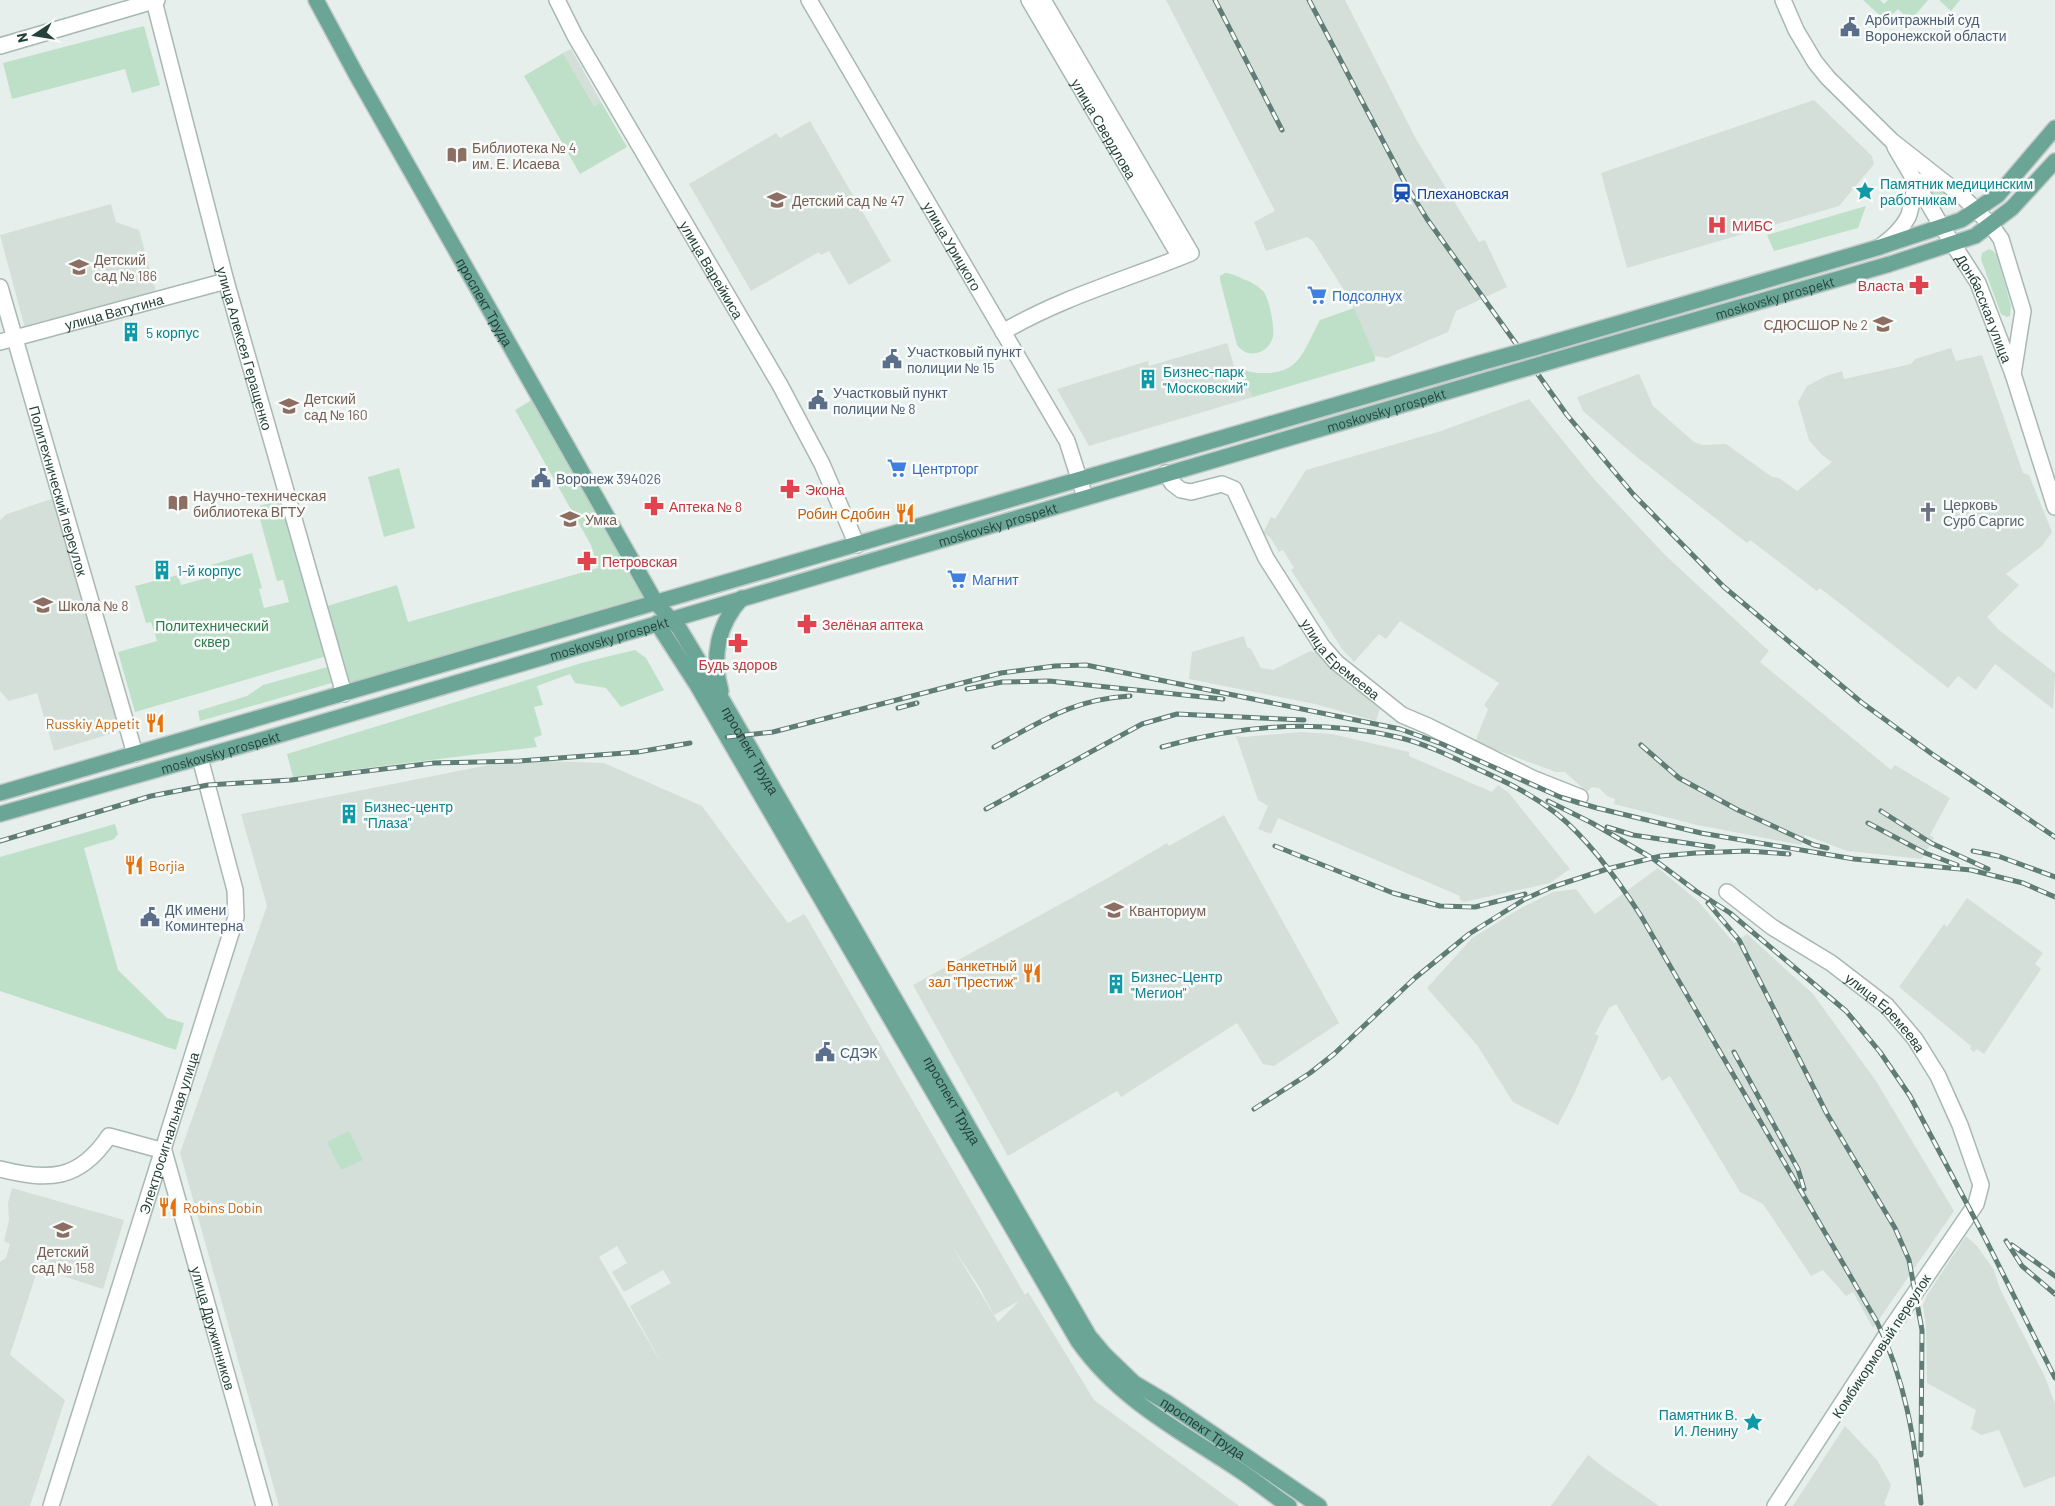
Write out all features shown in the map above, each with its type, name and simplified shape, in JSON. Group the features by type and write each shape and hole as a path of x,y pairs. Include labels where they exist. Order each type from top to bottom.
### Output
{"main road":[{"name":"проспект Труда","path":"316,0 656,603"},
{"name":"moskovsky prospekt","path":"0,794 1880,247 1942,227 1961,220 1998,195 2055,128"},
{"name":"moskovsky prospekt","path":"0,814 200,758 1166,473 1890,264 1975,236 1991,226 2012,208 2055,161"},
{"path":"724,703 717,674 716,653 719,635 732,608 742,598"},
{"path":"656,603 664,621"},
{"name":"проспект Труда","path":"664,621 679,628 724,703 1020,1229 1078,1341 1094,1363 1133,1400 1244,1473 1289,1506"},
{"name":"проспект Труда","path":"664,621 700,690 1020,1229 1089,1336 1110,1361 1134,1383 1166,1402 1319,1506"}],"street":[{"path":"0,46 156,0"},
{"name":"улица Алексея Геращенко","path":"156,0 226,281 344,694"},
{"name":"улица Варейкиса","path":"557,0 575,36 780,385 817,454 857,544"},
{"name":"улица Урицкого","path":"809,0 1067,441 1085,497"},
{"name":"улица Свердлова","path":"1029,0 1186,255"},
{"name":"улица Свердлова","path":"1044,0 1186,255"},
{"path":"1783,0 1796,30 1815,62 1837,89 1892,141"},
{"name":"Донбасская улица","path":"1892,141 1940,177 1977,210 2001,239 2023,310 2013,374"},
{"name":"Донбасская улица","path":"1892,141 1952,244 1974,276 2013,374 2055,507"},
{"path":"1880,247 1895,235 1908,216 1917,184 1931,177 1940,177"},
{"path":"1003,332 1024,320 1095,288 1186,255"},
{"name":"улица Ватутина","path":"7,340 226,281"},
{"name":"Политехнический переулок","path":"0,287 7,340 136,754"},
{"path":"1992,320 2002,326 2009,326 2016,323 2023,310"},
{"name":"улица Еремеева","path":"1166,473 1172,483 1181,490 1191,492 1222,484 1234,489 1266,558 1322,646 1336,662 1372,693 1402,715 1532,778 1580,797"},
{"name":"Электросигнальная улица","path":"51,1506 236,917 235,890 200,758"},
{"name":"улица Еремеева","path":"1726,892 1772,927 1831,963 1887,1006 1915,1039 1938,1076 1960,1125 1982,1184"},
{"path":"0,1169 24,1175 55,1176 80,1168 99,1152 109,1136 164,1150"},
{"name":"улица Дружинников","path":"164,1150 264,1506"},
{"name":"Комбикормовый переулок","path":"1775,1506 1885,1337 1976,1204 1982,1184"}],"shaded area":[{"path":"1166,0 1345,0 1416,139 1479,242 1485,240 1507,287 1456,311 1448,332 1387,358 1375,356 1349,298 1313,241 1307,237 1266,251 1254,222 1275,211"},
{"path":"571,49 601,102 594,106 563,53"},
{"path":"1814,100 1872,156 1874,164 1839,206 1627,268 1601,173"},
{"name":"Детский сад № 47","path":"810,121 891,261 849,285 829,251 821,255 819,252 751,291 689,184 776,133 780,138"},
{"name":"Детский сад № 186","path":"111,204 116,222 139,230 157,295 26,332 0,235"},
{"path":"1227,343 1235,369 1253,397 1089,446 1057,389 1148,361 1149,366"},
{"path":"1951,348 1956,361 1982,355 2023,473 2029,475 2052,532 2042,546 2006,574 2019,585 1987,617 1999,630 2055,673 2053,709 1995,664 1976,690 1958,676 1948,688 1820,588 1817,591 1750,540 1747,543 1633,454 1583,411 1577,397 1639,374 1653,406 1694,442 1702,445 1726,444 1772,477 1779,478 1797,491 1832,462 1822,455 1809,440 1798,402 1807,386 1826,376 1842,371 1844,379 1911,364 1915,359"},
{"path":"1529,399 1594,479 1665,555 1769,651 1760,662 1891,770 1895,765 1950,798 1930,835 1934,838 1922,859 1847,851 1805,835 1801,845 1697,825 1614,804 1615,799 1607,796 1599,788 1592,787 1587,792 1565,772 1556,772 1475,742 1488,709 1484,705 1499,683 1400,621 1386,639 1379,634 1354,662 1342,649 1291,570 1294,568 1283,550 1279,552 1270,537 1263,533 1271,517 1275,519 1306,470 1441,431"},
{"name":"Школа № 8","path":"51,499 55,501 119,717 110,734 54,751 37,693 9,701 0,691 0,520 7,514"},
{"path":"1244,636 1247,647 1251,649 1261,668 1273,670 1310,651 1318,653 1325,662 1381,705 1376,721 1315,704 1189,679 1192,652"},
{"path":"1300,732 1332,734 1409,752 1409,756 1492,792 1498,785 1509,793 1570,869 1550,883 1464,902 1459,899 1460,896 1278,818 1271,834 1258,829 1268,806 1258,800 1236,736"},
{"path":"514,760 604,763 702,806 788,923 804,914 807,918 1025,1295 1028,1292 1094,1400 1239,1506 279,1506 180,1153 267,906 241,814","holes":["617,1246 627,1263 612,1272 624,1292 663,1270 671,1283 630,1306 663,1366 599,1257","952,1246 978,1285 994,1315 1019,1301 998,1322"]},
{"path":"1224,815 1339,1023 1274,1066 1263,1064 1237,1023 1121,1097 1117,1091 1008,1156 913,985 1106,879 1167,843 1169,846"},
{"path":"1658,868 1698,901 1734,943 1747,934 1813,994 1876,1081 1954,1211 1873,1328 1853,1292 1846,1296 1823,1270 1811,1276 1763,1204 1740,1192 1670,1076 1662,1081 1616,1004 1609,1008 1595,1034 1599,1036 1575,1092 1558,1125 1513,1102 1477,1045 1427,988 1472,938 1521,908 1553,892 1576,889 1595,914"},
{"path":"1967,898 2043,953 2035,964 2041,969 1984,1054 1977,1049 1974,1052 1970,1049 1971,1046 1899,987 1944,924 1947,927"},
{"path":"12,1188 124,1220 103,1289 38,1268 10,1355 65,1400 30,1506 0,1506 0,1262 6,1258 10,1244 4,1241 9,1220 8,1203"},
{"path":"1966,1236 1977,1246 1994,1270 2000,1289 2045,1377 2055,1404 2055,1476 2024,1488 1999,1430 1981,1435 1971,1429 1976,1410 1927,1383 1926,1327 1923,1305 1927,1295"},
{"path":"1845,1426 1877,1460 1891,1485 1884,1504 1887,1506 1793,1506"},
{"path":"1588,1455 1603,1467 1659,1506 1551,1506"}],"green space":[{"path":"1863,0 1880,0 1884,4 1888,0 1928,0 1910,21 1898,9 1886,21"},
{"path":"1939,0 1960,0 1951,11"},
{"path":"144,26 160,85 132,93 125,69 12,99 3,63"},
{"path":"563,53 594,106 601,102 627,147 580,174 524,76"},
{"path":"1932,183 1951,194 1959,202 1938,208 1925,186"},
{"path":"1866,206 1858,228 1774,251 1767,235"},
{"path":"1989,249 1997,255 2011,306 2010,316 2007,317 2001,314 1981,259 1982,253"},
{"path":"1225,273 1251,282 1265,294 1271,313 1273,337 1267,348 1262,351 1252,354 1242,350 1237,345 1220,280 1220,276"},
{"path":"1354,308 1375,356 1375,361 1253,397 1235,369 1240,367 1252,372 1266,373 1287,369 1295,363 1306,349 1320,320"},
{"path":"535,398 643,597 350,683 327,606 397,585 408,622 598,568 591,545 515,410"},
{"path":"399,468 415,528 384,537 368,477"},
{"name":"Политехнический сквер","path":"285,499 327,656 135,712 118,652 157,641 151,622 146,623 135,586 178,575 181,585 214,576 211,565 252,553 262,588 259,589 264,608 289,602 283,580 277,581 258,512 260,511 259,506"},
{"path":"635,650 646,658 664,690 621,707 606,688 575,683 570,674 537,686 543,705 534,707 542,735 534,738 537,747 293,777 287,754 585,662"},
{"path":"331,666 335,682 200,721 198,711 247,696 263,685"},
{"path":"115,824 118,834 114,839 84,848 118,970 167,1018 184,1023 176,1050 0,991 0,857"},
{"path":"349,1131 363,1160 341,1170 327,1142"}],"railway":[{"path":"1215,0 1282,130"},
{"path":"1309,0 1405,183 1427,219 1567,415 1633,494 1724,587 1861,702 1932,754 2055,837"},
{"path":"727,737 773,732 1001,673 1055,666 1086,665 1400,729 1442,744 1560,797 1597,808 1701,833 1854,859 1971,870 2023,883 2055,897"},
{"path":"967,689 1002,682 1049,681 1223,699"},
{"path":"994,747 1059,713 1092,702 1130,696"},
{"path":"898,708 917,703"},
{"path":"986,809 1142,724 1177,714 1304,720"},
{"path":"1162,747 1220,734 1279,727 1309,726 1338,728 1368,731 1397,737 1435,750 1516,787 1557,814 1581,836 1613,875 1641,916 1877,1322 1895,1365 1902,1388 1916,1456 1921,1503"},
{"path":"0,841 151,796 208,785 291,780 434,763 519,761 638,752 690,743"},
{"path":"1641,745 1679,778 1738,810 1814,845 1827,848"},
{"path":"1548,801 1592,823 1652,858 1696,891 1730,913 1846,1011 1880,1052 1910,1096 1986,1240 2055,1378"},
{"path":"1881,811 1931,843 1988,869"},
{"path":"1868,823 1925,853 1957,865"},
{"path":"1607,827 1633,835 1713,847"},
{"path":"1275,846 1393,893 1440,906 1475,907 1525,894"},
{"path":"1254,1109 1310,1073 1334,1054 1415,978 1469,934 1525,899 1552,887 1607,869 1661,856 1747,851 1789,854"},
{"path":"1973,851 1998,856 2055,877"},
{"path":"1708,903 1739,940 1827,1114 1895,1228 1909,1260 1922,1330 1921,1455"},
{"path":"1734,1052 1798,1169 1804,1189"},
{"path":"2006,1241 2022,1266 2055,1294"},
{"path":"2012,1245 2055,1276"}],"place":[{"name":"Арбитражный суд Воронежской области","path":"1850,27"},
{"name":"Библиотека № 4 им. Е. Исаева","path":"457,155"},
{"name":"Памятник медицинским работникам","path":"1865,191"},
{"name":"Плехановская","path":"1402,193"},
{"name":"Детский сад № 47","path":"777,200"},
{"name":"МИБС","path":"1717,225"},
{"name":"Детский сад № 186","path":"79,267"},
{"name":"Власта","path":"1919,285"},
{"name":"Подсолнух","path":"1317,295"},
{"name":"СДЮСШОР № 2","path":"1883,324"},
{"name":"5 корпус","path":"131,332"},
{"name":"Участковый пункт полиции № 15","path":"892,359"},
{"name":"Бизнес-парк \"Московский\"","path":"1148,379"},
{"name":"Участковый пункт полиции № 8","path":"818,400"},
{"name":"Детский сад № 160","path":"289,406"},
{"name":"Центрторг","path":"897,468"},
{"name":"Воронеж 394026","path":"541,478"},
{"name":"Экона","path":"790,489"},
{"name":"Научно-техническая библиотека ВГТУ","path":"178,503"},
{"name":"Аптека № 8","path":"654,506"},
{"name":"Церковь Сурб Саргис","path":"1928,512"},
{"name":"Робин Сдобин","path":"905,513"},
{"name":"Умка","path":"570,519"},
{"name":"Петровская","path":"587,561"},
{"name":"1-й корпус","path":"162,570"},
{"name":"Магнит","path":"957,579"},
{"name":"Школа № 8","path":"43,605"},
{"name":"Зелёная аптека","path":"807,624"},
{"name":"Будь здоров","path":"738,643"},
{"name":"Russkiy Appetit","path":"155,723"},
{"name":"Бизнес-центр \"Плаза\"","path":"349,814"},
{"name":"Borjia","path":"134,865"},
{"name":"Кванториум","path":"1114,910"},
{"name":"ДК имени Коминтерна","path":"150,917"},
{"name":"Банкетный зал \"Престиж\"","path":"1032,973"},
{"name":"Бизнес-Центр \"Мегион\"","path":"1116,984"},
{"name":"СДЭК","path":"825,1052"},
{"name":"Robins Dobin","path":"168,1207"},
{"name":"Детский сад № 158","path":"63,1230"},
{"name":"Памятник В. И. Ленину","path":"1753,1422"}]}
